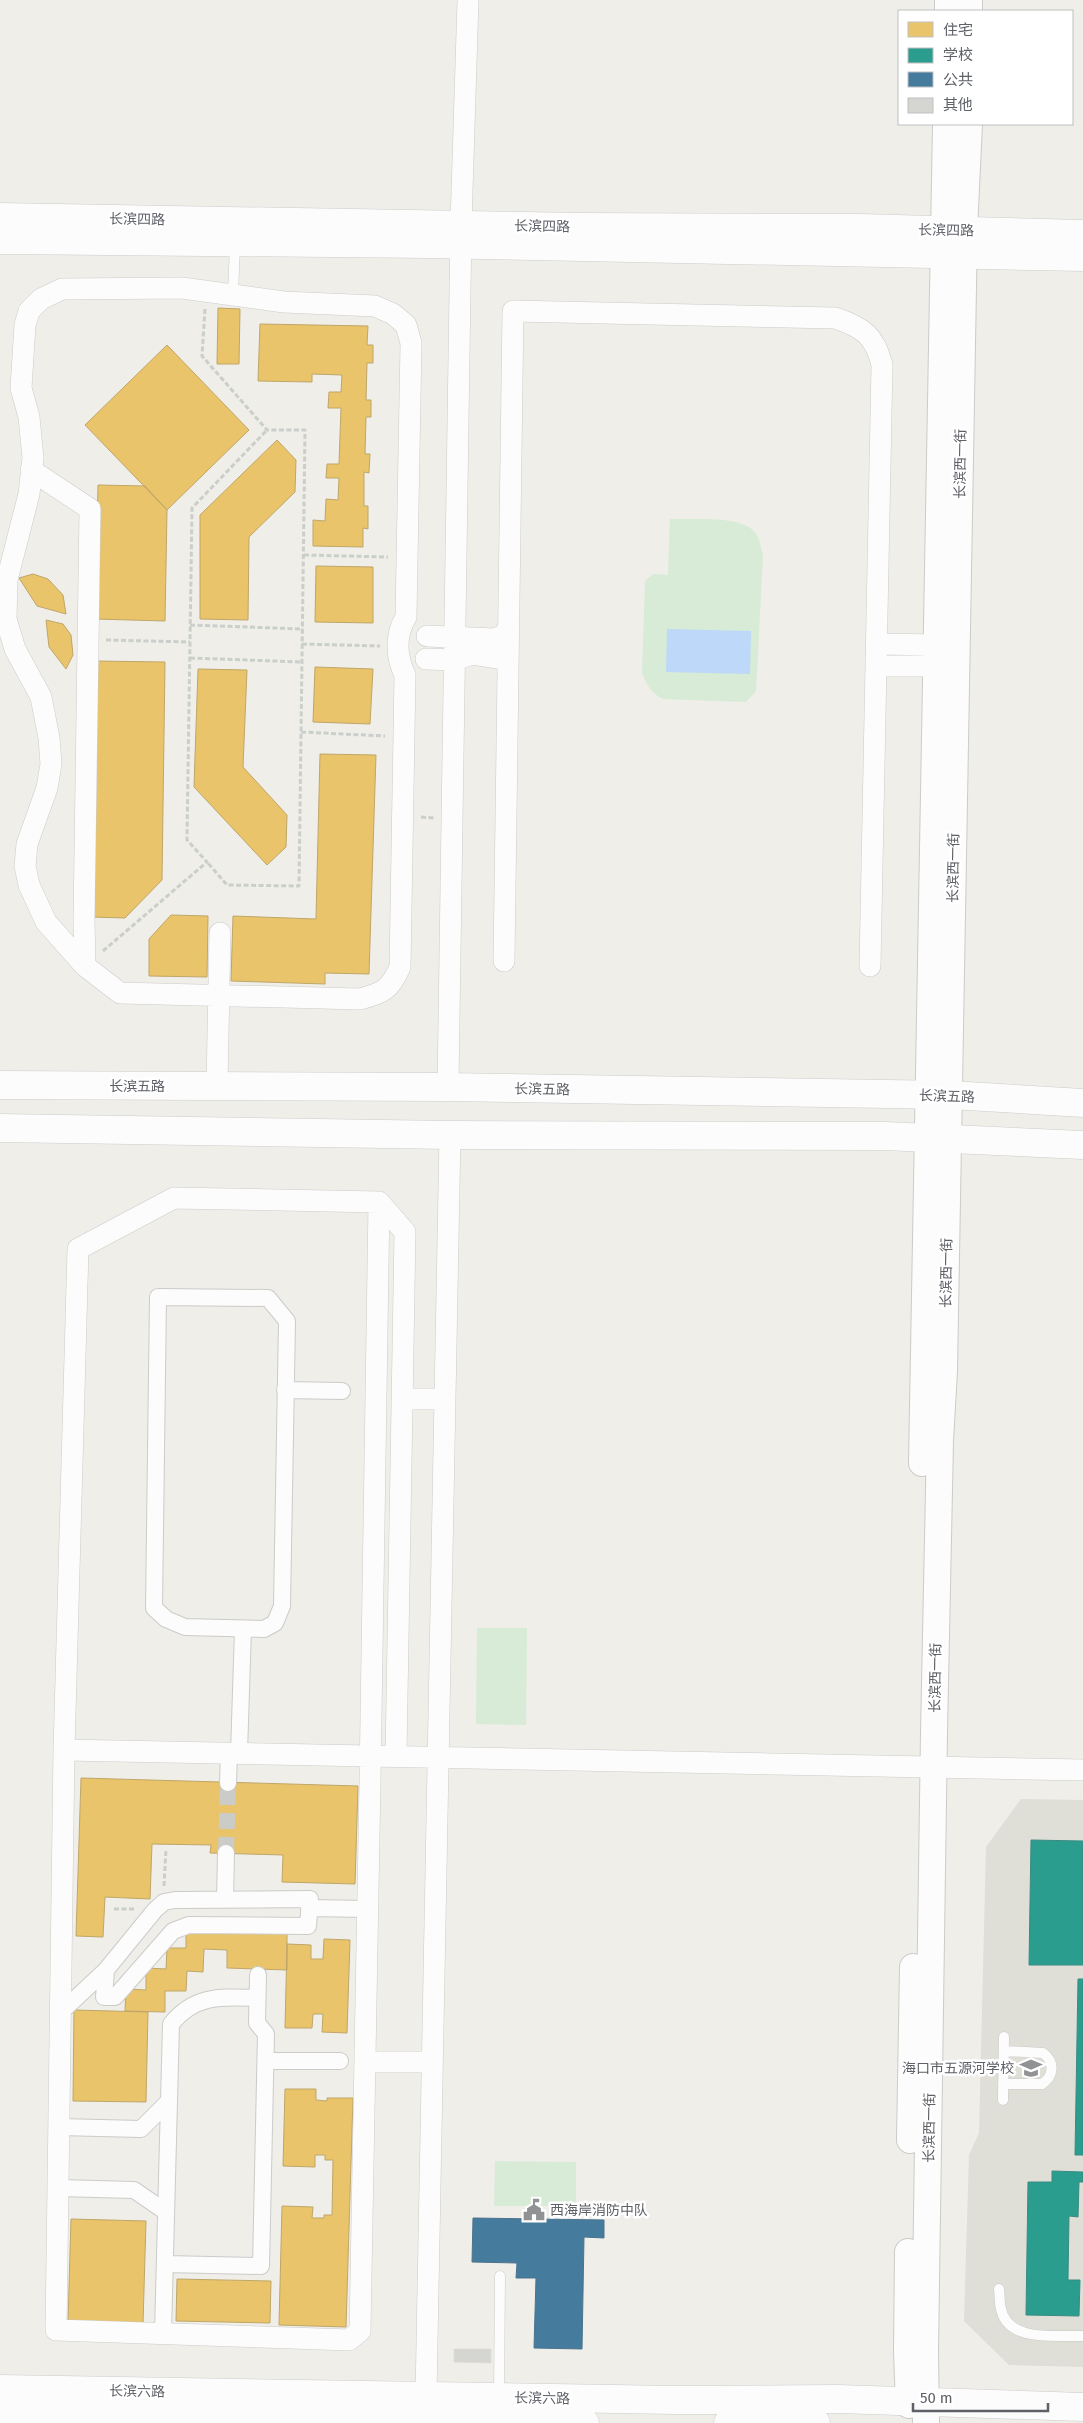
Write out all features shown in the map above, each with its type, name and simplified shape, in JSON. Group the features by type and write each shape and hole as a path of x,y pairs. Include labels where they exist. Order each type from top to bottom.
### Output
{"main road":[{"name":"长滨四路","path":"0,217 461,234 954,241 1083,234"},
{"name":"长滨四路","path":"0,240 235,242 461,234"},
{"name":"长滨四路","path":"954,241 1083,257"},
{"name":"长滨五路","path":"0,1085 448,1087 939,1095 1083,1103"},
{"path":"34,1128 26,1120 21,1109 26,1097 39,1086"},
{"path":"0,1128 450,1135 938,1138 1083,1145"},
{"name":"长滨六路","path":"0,2389 499,2397 918,2412 977,2405 1083,2407"},
{"name":"长滨六路","path":"0,2411 585,2423"},
{"path":"728,2423 816,2423"}],"street":[{"path":"448,1087 461,234 468,0"},
{"name":"长滨西一街","path":"918,2412 907,2352 925,1768 954,241 946,125"},
{"name":"长滨西一街","path":"939,1095 938,656 954,241 969,125"},
{"path":"182,288 233,295 284,302 375,306 393,314 406,324 411,343 406,617 402,624 398,647 398,658 405,675 400,967 393,984 379,994 360,999 120,993 86,966 46,922 29,885 26,866 27,844 47,788 51,764 49,738 41,697 15,649 6,619 7,580 29,494 32,470 29,417 21,388 25,325 29,311 41,299 62,289 182,288"},
{"path":"504,961 513,311 835,318 853,324 868,334 878,347 882,365 870,966"},
{"path":"32,470 90,509 84,920 86,966"},
{"path":"405,675 416,671 426,659 427,636 416,624 406,617"},
{"path":"427,636 494,639 504,636 509,627"},
{"path":"876,644 938,656"},
{"path":"426,659 455,660 472,654 504,659 508,666"},
{"path":"876,666 938,656"},
{"path":"217,1086 220,933"},
{"path":"426,2396 436,1757 450,1135"},
{"path":"379,1202 367,1909 362,2062 360,2331 349,2340 56,2330 64,1750 78,1249 174,1198 379,1202 404,1232 396,1756"},
{"path":"158,1297 268,1298 287,1321 285,1390 282,1606 275,1623 264,1629 185,1627 166,1619 154,1608 158,1297"},
{"path":"285,1390 342,1391"},
{"path":"402,1398 444,1399"},
{"path":"228,1783 234,1753 242,1628"},
{"path":"64,1750 1083,1770"},
{"name":"长滨西一街","path":"918,2412 925,2352 931,2067 925,1768"},
{"path":"225,1899 226,1853"},
{"path":"60,2013 106,1970 155,1910 164,1902 225,1899 310,1899 308,1926 189,1925 173,1931 115,1997 104,1997 106,1970"},
{"path":"309,1908 367,1909"},
{"path":"164,2264 261,2266 266,2034 257,2023 258,1975"},
{"path":"163,2333 171,2024 182,2010 200,2001 219,1998 257,1998"},
{"path":"266,2061 340,2061"},
{"path":"362,2062 431,2062"},
{"path":"59,2127 141,2129 168,2102"},
{"path":"58,2188 134,2190 166,2212"}],"lane":[{"path":"233,295 235,242"},
{"path":"1003,2100 1004,2037"},
{"path":"1003,2084 1042,2084 1047,2080 1052,2070 1050,2060 1043,2053 1004,2051"},
{"path":"931,2067 1004,2068"},
{"path":"499,2397 500,2276"},
{"path":"999,2289 1001,2310 1010,2325 1025,2334 1083,2336"}],"path":[{"path":"206,292 202,356 267,430"},
{"path":"267,430 306,430 304,556 299,886 227,885 187,840 192,508 267,430"},
{"path":"304,556 407,557"},
{"path":"190,625 303,629"},
{"path":"88,640 190,642"},
{"path":"302,644 398,647"},
{"path":"190,658 302,662"},
{"path":"301,732 404,736"},
{"path":"86,966 207,862"},
{"path":"164,1902 166,1849"}],"shaded area":[{"name":"海口市五源河学校","path":"1021,1799 1083,1800 1083,2367 1009,2365 964,2321 969,2155 979,2133 986,1847"}],"green space":[{"path":"670,519 730,521 751,528 758,537 763,555 756,691 746,702 663,699 650,688 642,673 645,581 653,574 668,575"},
{"path":"477,1628 527,1628 526,1725 476,1724"},
{"path":"495,2161 576,2162 576,2206 494,2206"}],"water":[{"path":"667,629 751,631 750,674 666,672"}],"building: 住宅":[{"path":"218,308 240,309 239,364 217,364"},
{"path":"260,324 368,326 367,345 373,345 373,363 367,363 366,400 371,400 371,417 366,417 365,454 370,454 369,473 364,472 364,506 368,506 368,529 363,528 363,547 313,546 313,520 325,521 326,499 338,500 339,478 326,478 327,464 339,464 341,408 328,408 329,392 341,392 342,375 312,374 312,382 258,381"},
{"path":"167,345 249,430 167,510 85,425"},
{"path":"277,440 296,460 295,492 249,537 248,620 200,619 200,515"},
{"path":"98,485 145,486 167,510 165,621 95,619"},
{"path":"316,566 373,567 373,623 315,622"},
{"path":"33,574 48,579 63,595 66,614 37,606 19,578"},
{"path":"46,620 63,624 71,635 73,655 66,669 49,647"},
{"path":"94,661 165,662 162,880 125,918 90,917"},
{"path":"315,667 373,669 370,724 313,722"},
{"path":"198,669 247,670 243,767 287,815 286,847 267,865 194,787"},
{"path":"320,754 376,755 369,974 325,973 325,984 231,981 233,916 316,919"},
{"path":"171,915 208,916 207,977 149,976 149,939"},
{"path":"81,1778 358,1786 355,1884 282,1882 283,1855 210,1853 211,1845 152,1844 150,1899 105,1897 103,1937 76,1936"},
{"path":"186,1929 287,1932 287,1970 227,1968 227,1950 204,1949 203,1972 187,1971 186,1991 165,1991 165,2012 125,2011 126,1989 146,1990 146,1968 166,1969 167,1948 186,1948"},
{"path":"324,1939 350,1940 347,2033 322,2032 323,2014 313,2014 312,2028 285,2028 287,1944 311,1945 311,1959 323,1959"},
{"path":"74,2010 148,2012 146,2102 73,2101"},
{"path":"285,2089 316,2089 316,2100 327,2101 327,2098 353,2098 346,2327 279,2325 282,2206 313,2207 312,2218 324,2218 324,2215 332,2215 333,2160 325,2160 325,2155 315,2155 315,2167 283,2166"},
{"path":"71,2219 146,2221 143,2324 68,2322"},
{"path":"177,2279 271,2281 270,2323 176,2321"}],"building: 学校":[{"path":"1031,1840 1083,1841 1083,1965 1029,1965"},
{"path":"1078,1979 1083,1979 1083,2155 1075,2155"},
{"path":"1052,2171 1083,2172 1083,2182 1079,2182 1078,2217 1069,2216 1068,2280 1080,2280 1079,2316 1026,2315 1028,2182 1052,2182"}],"building: 公共":[{"path":"473,2218 604,2220 604,2238 584,2237 582,2349 534,2348 536,2278 516,2278 517,2263 472,2262"}],"building: 其他":[{"path":"454,2349 491,2349 491,2363 454,2362"}],"tunnel":[{"path":"226,1853 228,1783"}],"place":[{"name":"海口市五源河学校","path":"1031,2068"},
{"name":"西海岸消防中队","path":"534,2210"}]}
